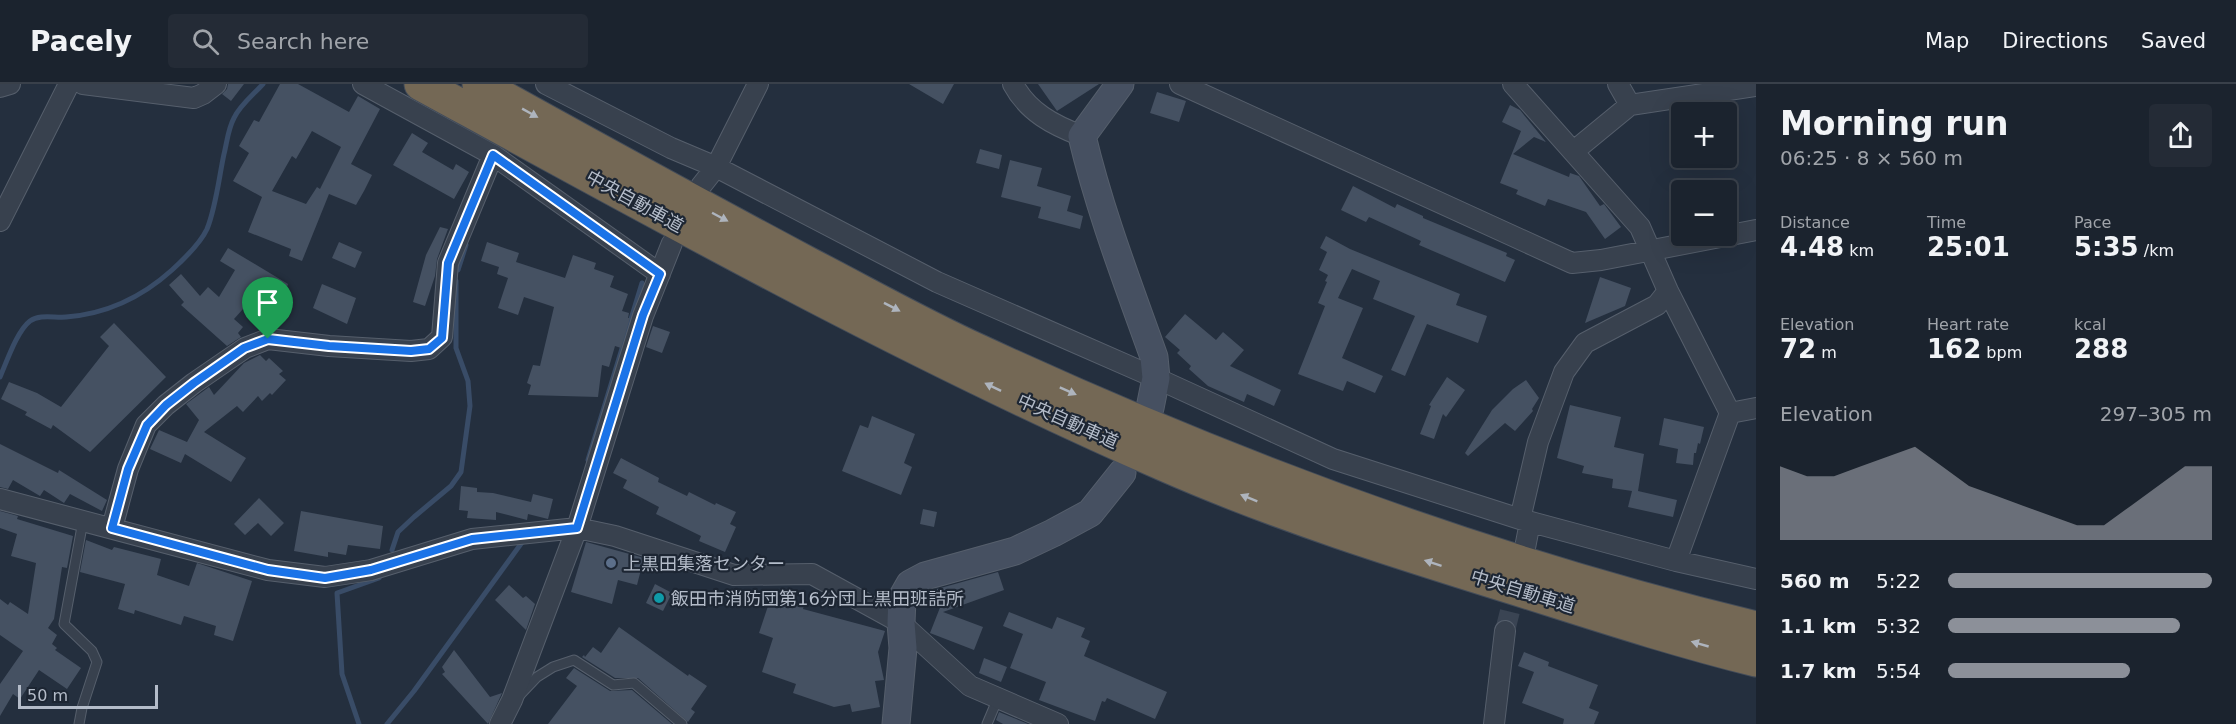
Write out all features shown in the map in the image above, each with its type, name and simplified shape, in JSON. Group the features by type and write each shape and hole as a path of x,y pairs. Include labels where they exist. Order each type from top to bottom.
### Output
{"highway":[{"name":"中央自動車道","path":"422,84 776,278 998,389 1167,466 1301,519 1448,568 1756,660"},
{"name":"中央自動車道","path":"479,84 678,195 965,345 1160,432 1305,489 1455,542 1662,605 1756,628"}],"street":[{"path":"0,87 10,84"},
{"path":"0,221 69,84"},
{"path":"84,84 138,87 194,98 216,84"},
{"path":"363,84 493,155 660,274"},
{"path":"546,84 671,148 716,167 937,282 1333,459 1525,521 1676,561 1756,579"},
{"path":"701,186 716,167 758,84"},
{"path":"1013,84 1028,105 1041,116 1059,127 1082,136"},
{"path":"1120,84 1082,136 1106,223 1154,357 1156,378 1150,408"},
{"path":"1180,84 1572,263 1601,260 1756,230"},
{"path":"1513,84 1640,227 1668,291 1730,413 1676,561"},
{"path":"1618,84 1630,105"},
{"path":"1574,151 1630,105 1756,86"},
{"path":"112,528 128,469 147,425 166,405 244,348 268,339 329,346 411,351 429,349 442,338 448,263 493,155"},
{"path":"500,724 512,700 577,528 643,315 672,243"},
{"path":"1524,553 1525,521 1538,442 1564,372 1585,343 1657,305 1668,291"},
{"path":"1730,413 1756,408"},
{"path":"896,724 903,648 902,598 910,584 925,576 1015,551 1053,533 1090,513 1122,473"},
{"path":"0,499 268,570 325,578 371,570 472,539 577,528 615,536 734,575 812,574 901,623 970,686 1058,724"},
{"path":"1494,724 1505,631"}],"lane":[{"path":"79,724 97,662 92,651 64,624 83,521"},
{"path":"512,700 523,693 537,677 553,667 574,660 613,685 634,683 682,724"},
{"path":"987,724 998,698"}],"building":[{"path":"228,84 244,84 231,101 222,94"},
{"path":"280,84 298,84 349,112 358,96 380,109 351,164 372,175 364,191 356,205 329,194 302,261 289,256 291,249 248,232 262,197 233,181 249,153 239,146 254,120 259,122","holes":["312,131 341,147 320,189 317,187 306,204 272,191 292,156 296,159"]},
{"path":"909,84 954,84 943,104"},
{"path":"1038,84 1099,84 1057,111"},
{"path":"1157,92 1186,101 1179,122 1150,113"},
{"path":"1510,105 1520,110 1546,142 1534,137 1513,154 1569,177 1570,173 1579,176 1600,206 1604,204 1621,227 1605,239 1586,212 1548,199 1545,206 1516,194 1518,190 1500,183 1521,131 1502,122"},
{"path":"412,133 428,143 422,152 453,170 456,164 469,172 454,199 393,165"},
{"path":"980,149 1002,155 999,169 976,163"},
{"path":"1010,160 1042,168 1037,186 1071,196 1067,211 1083,216 1080,229 1038,218 1041,207 1001,197"},
{"path":"1353,186 1395,208 1397,204 1423,218 1507,253 1506,256 1515,260 1505,282 1419,245 1421,241 1369,217 1366,222 1341,210"},
{"path":"440,227 448,229 437,259 435,276 425,306 413,302 426,255"},
{"path":"1326,236 1350,249 1460,294 1456,305 1487,316 1478,343 1427,324 1405,376 1391,370 1415,316 1373,299 1380,281 1352,269 1338,298 1363,308 1342,358 1383,376 1375,393 1347,381 1343,391 1298,374 1325,306 1318,303 1328,275 1319,270 1327,252 1320,248"},
{"path":"339,242 362,252 355,268 332,258"},
{"path":"487,242 519,253 516,262 565,278 573,255 596,263 594,269 614,276 610,287 628,294 622,311 629,313 628,318 630,318 621,348 615,346 609,367 602,365 598,397 528,395 531,385 527,383 533,365 540,366 554,307 524,297 518,315 498,308 508,278 497,274 499,267 481,261"},
{"path":"228,248 288,284 286,291 289,292 281,311 252,299 234,319 243,327 238,333 241,337 227,346 181,305 184,302 169,285 181,274 200,296 208,287 219,297 235,270 220,261"},
{"path":"1600,277 1631,288 1625,306 1585,323"},
{"path":"322,284 356,298 347,324 313,308"},
{"path":"1185,314 1216,340 1223,332 1244,350 1230,366 1281,390 1274,406 1247,394 1244,402 1208,386 1189,369 1191,366 1177,353 1180,350 1165,337"},
{"path":"114,323 166,377 90,452 53,425 51,429 25,415 27,412 1,399 9,382 37,393 61,407 109,346 100,337"},
{"path":"653,326 670,332 662,353 646,347"},
{"path":"260,355 266,361 269,358 283,371 279,374 286,380 272,395 270,393 262,401 258,396 243,412 237,406 204,432 246,458 231,482 185,454 181,463 150,449 159,430 187,442 199,420 186,404 209,387 214,395 244,363"},
{"path":"1447,377 1465,390 1446,417 1443,414 1434,439 1420,434 1431,406 1429,405"},
{"path":"1526,380 1539,398 1533,411 1515,431 1505,423 1468,456 1465,453 1492,410 1513,389"},
{"path":"1570,405 1621,417 1614,447 1644,454 1638,491 1677,500 1673,517 1628,507 1632,491 1612,488 1613,479 1582,473 1584,466 1557,458"},
{"path":"872,416 915,434 904,463 912,467 901,495 842,471 860,425 868,428"},
{"path":"1664,418 1704,427 1700,444 1698,443 1696,453 1694,453 1693,465 1676,463 1678,449 1659,445"},
{"path":"0,444 58,473 59,470 107,500 102,511 70,494 64,503 44,490 40,496 13,480 8,489 0,487"},
{"path":"621,458 659,478 658,482 687,496 689,492 736,512 730,524 736,527 725,552 699,541 701,536 656,514 659,507 623,488 627,480 613,473"},
{"path":"461,486 477,488 477,492 493,493 531,502 533,494 553,499 548,519 528,514 527,520 496,512 496,520 467,518 468,511 459,510"},
{"path":"259,498 284,523 271,536 258,523 245,535 234,524"},
{"path":"923,509 937,512 934,527 920,524"},
{"path":"0,511 18,516 17,519 73,536 67,568 62,567 54,619 48,628 57,635 52,644 57,648 55,650 81,668 67,689 39,670 20,699 13,694 0,716 0,684 23,651 0,635 0,599 8,605 10,602 28,614 36,563 11,556 17,534 0,528"},
{"path":"301,511 383,526 380,549 348,545 346,555 328,552 328,557 294,551"},
{"path":"86,540 112,550 114,547 161,559 157,575 189,586 197,563 252,581 233,641 214,635 216,626 184,616 181,625 135,610 134,614 118,609 125,584 80,572"},
{"name":"上黒田集落センター","path":"586,542 644,558 637,585 618,580 612,604 571,592"},
{"path":"998,572 1004,590 943,612 983,627 974,650 930,633 943,600 934,595 937,589"},
{"name":"飯田市消防団第16分団上黒田班詰所","path":"655,584 672,593 663,611 646,603"},
{"path":"509,585 523,598 526,596 535,604 526,630 495,600"},
{"path":"771,597 804,605 803,609 885,631 878,652 884,680 875,681 880,707 852,712 850,704 834,707 793,693 796,684 762,672 773,638 759,633"},
{"path":"1009,612 1052,629 1057,617 1085,628 1081,637 1090,641 1084,656 1167,692 1155,719 1107,698 1105,702 1102,701 1095,721 1039,700 1046,682 1010,668 1023,634 1003,626"},
{"path":"619,627 688,676 689,674 707,686 691,709 695,712 688,722 638,678 615,678 582,657 584,655 585,657 593,647 601,653"},
{"path":"454,650 490,697 502,693 488,724 442,674 445,672 442,667"},
{"path":"1524,652 1549,662 1548,666 1598,685 1589,708 1599,712 1594,724 1563,724 1564,719 1522,703 1534,672 1518,666"},
{"path":"984,658 1007,667 1001,682 979,673"},
{"path":"574,668 610,691 632,690 672,724 548,724 577,686 566,678"},
{"path":"999,712 1028,724 1003,724 996,720"}],"waterway":[{"path":"0,377 17,339 30,321 43,317 81,315 123,303 160,280 191,251 204,234 210,220 232,122 247,100 263,84"},
{"path":"458,270 466,245"},
{"path":"392,550 398,532 451,486 461,472 470,406 468,381 456,348 456,281"},
{"path":"588,460 642,283"},
{"path":"387,724 414,691 523,541"},
{"path":"359,724 342,674 337,593 379,578"}],"tunnel":[{"path":"1505,631 1518,579"}],"place":[{"name":"上黒田集落センター","path":"611,563"},
{"name":"飯田市消防団第16分団上黒田班詰所","path":"659,598"}],"route":[{"path":"493,155 660,274 643,315 577,528 472,539 371,570 325,578 268,570 112,528 128,469 147,425 166,405 194,383 244,348 268,339 329,346 411,351 429,349 442,338 448,263 493,155"}]}
